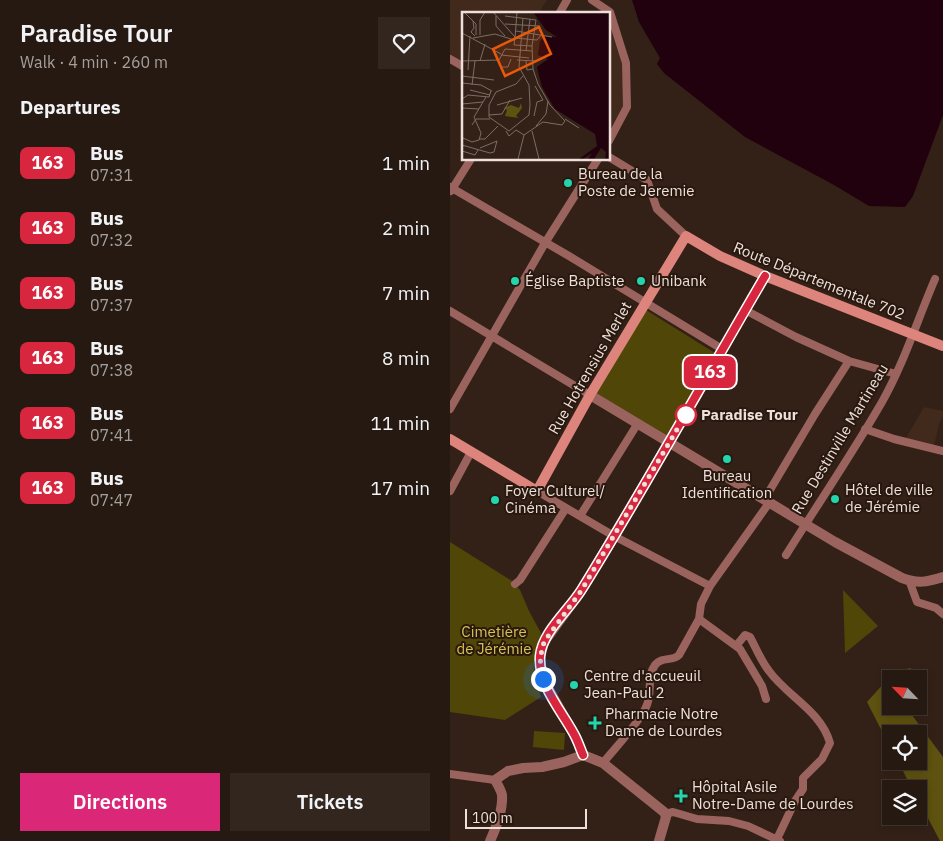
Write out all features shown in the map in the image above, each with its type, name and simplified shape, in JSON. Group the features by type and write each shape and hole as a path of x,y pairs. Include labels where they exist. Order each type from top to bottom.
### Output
{"main road":[{"name":"Route Départementale 702","path":"686,236 720,256 765,276 943,346"},
{"name":"Rue Hotrensius Merlet","path":"538,491 590,395 686,236"},
{"path":"450,439 538,491"}],"street":[{"path":"560,12 567,0"},
{"path":"592,0 610,12 626,63 627,107 610,139"},
{"path":"450,59 462,66"},
{"path":"610,158 647,180 657,209 686,236"},
{"path":"469,160 451,189 646,302 722,349"},
{"path":"450,409 546,243 597,160"},
{"path":"583,755 575,736 553,700 543,679 540,658 544,642 581,591 670,442 765,276"},
{"name":"Rue Destinville Martineau","path":"786,555 882,402 906,354 935,279"},
{"path":"745,310 796,337 849,361 896,374"},
{"path":"450,311 835,542 914,582 926,582 943,577"},
{"path":"603,763 646,707 650,694 650,675 653,667 663,659 676,658 679,655 699,619 701,604 710,586 769,503 767,495 849,361"},
{"path":"580,516 638,423"},
{"path":"865,429 894,439 943,451"},
{"path":"450,491 471,452"},
{"path":"538,491 614,536 710,586"},
{"path":"515,584 520,580 566,508"},
{"path":"909,580 917,602 936,608 943,614"},
{"path":"699,619 740,649 762,686 766,700"},
{"path":"665,814 674,812 697,819 729,821 748,826 779,840 795,801 803,789 804,778 822,759 830,742 827,733 807,707 768,671 750,637 745,634 736,646"},
{"path":"450,775 495,780 508,771 542,767 583,755 603,763 659,807 666,817 659,841"},
{"path":"490,841 500,814 502,793 495,780"}],"shaded area":[{"path":"450,0 547,0 539,12 462,12 462,65 450,58"},
{"path":"632,0 943,0 943,115 913,196 905,207 869,206 745,137 664,73 657,64 660,58 639,22"},
{"path":"610,23 625,70 625,103 610,132"},
{"path":"924,407 943,411 934,445 906,438"},
{"path":"882,685 882,715 912,715 919,725 882,725 882,731 867,702"},
{"path":"927,735 943,757 943,841 940,841 927,816 927,780 908,780 902,770 927,770"}],"green space":[{"path":"646,310 715,353 668,436 596,393"},
{"name":"Cimetière de Jérémie","path":"450,542 512,581 520,590 541,633 534,665 541,697 505,720 450,712"},
{"path":"843,590 878,626 845,653"},
{"path":"534,731 565,733 564,750 533,747"}],"bus line":[{"name":"163","path":"583,755 575,736 553,700 543,679 540,658 544,642 581,591 670,442 765,276"}],"place":[{"name":"Bureau de la Poste de Jeremie","path":"568,183"},
{"name":"Église Baptiste","path":"515,281"},
{"name":"Unibank","path":"641,281"},
{"name":"Paradise Tour","path":"686,415"},
{"name":"Bureau Identification","path":"727,459"},
{"name":"Hôtel de ville de Jérémie","path":"835,499"},
{"name":"Foyer Culturel/ Cinéma","path":"495,500"},
{"name":"Centre d'accueuil Jean-Paul 2","path":"574,685"},
{"name":"Pharmacie Notre Dame de Lourdes","path":"595,723"},
{"name":"Hôpital Asile Notre-Dame de Lourdes","path":"681,796"}],"route":[{"path":"543,679 540,658 544,642 581,591 688,411 686,415"}]}
